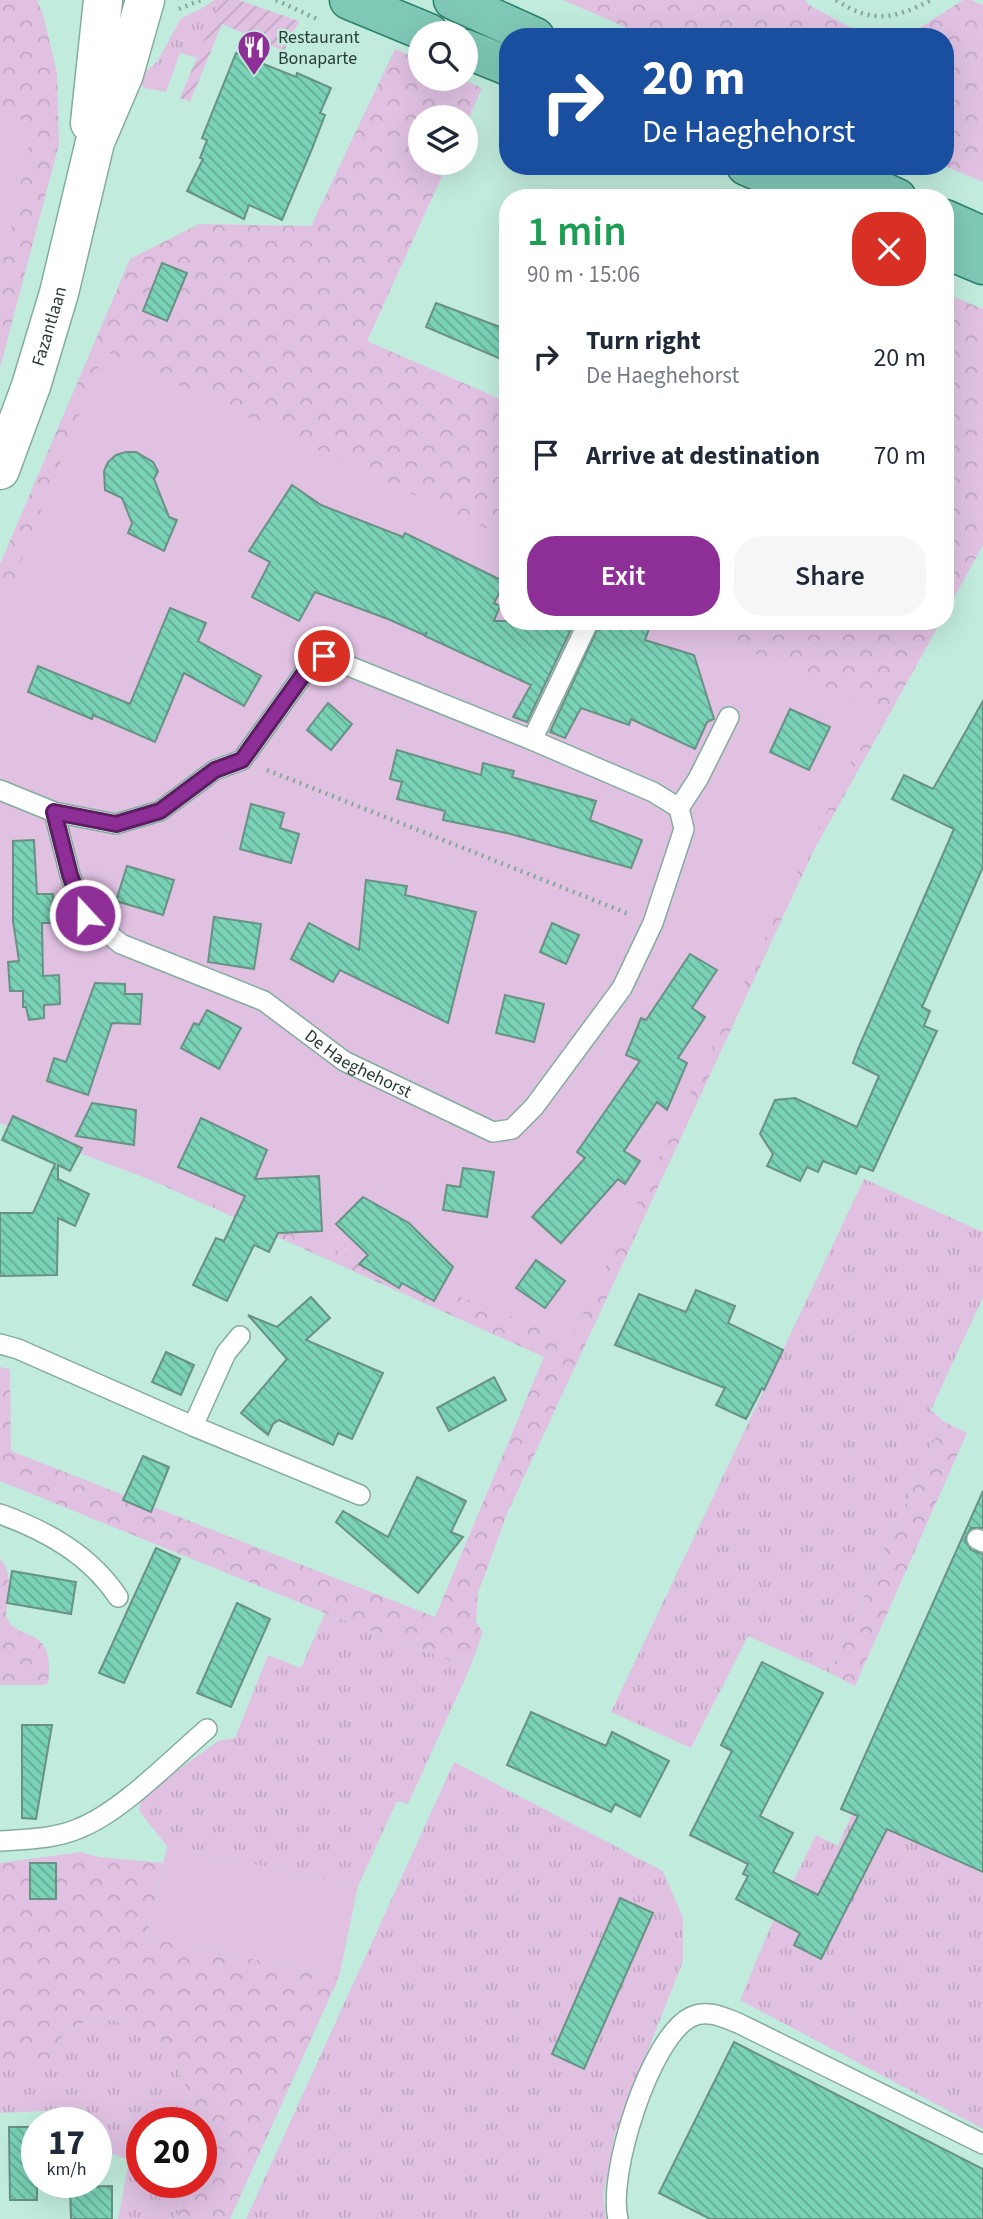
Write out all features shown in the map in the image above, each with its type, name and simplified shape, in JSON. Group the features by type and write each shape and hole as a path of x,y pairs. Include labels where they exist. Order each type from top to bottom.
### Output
{"main road":[{"path":"349,0 408,24"},
{"path":"453,0 515,28"},
{"path":"478,54 499,62"},
{"path":"767,175 801,189"},
{"path":"847,175 877,189"},
{"path":"954,223 983,236"},
{"path":"954,253 983,265"}],"street":[{"name":"Fazantlaan","path":"87,178 92,95 103,0"},
{"name":"Fazantlaan","path":"0,470 31,386 55,306 95,142 124,75 145,0"}],"lane":[{"path":"532,740 585,630"},
{"path":"0,790 54,812 116,824 160,811 215,770 242,760 313,661 324,656 532,740 653,792 679,808 698,779 729,717"},
{"name":"De Haeghehorst","path":"54,812 70,875 85,915 121,944 264,1001 344,1061 493,1132 512,1129 534,1107 622,988 653,923 684,829 679,808"},
{"path":"193,1426 226,1353 240,1336"},
{"path":"0,1344 18,1349 193,1426 360,1495"},
{"path":"0,1514 57,1539 83,1557 105,1578 118,1597"},
{"path":"0,1841 52,1836 79,1829 109,1814 207,1729"},
{"path":"618,2219 618,2170 630,2122 659,2051 675,2027 694,2015 716,2014 738,2023 983,2144"}],"path":[{"path":"836,0 849,9 883,18 911,11 931,0"},
{"path":"242,760 653,923"}],"green space":[{"path":"0,0 37,0 43,14 57,73 59,144 0,368"},
{"path":"215,0 221,0 198,58 180,53 166,92 144,88 136,79 157,62 181,18"},
{"path":"221,0 239,0 299,21 284,51 222,24 190,102 180,98"},
{"path":"563,0 805,0 809,5 852,28 627,28"},
{"path":"963,0 983,5 983,182 954,170 954,28 920,28"},
{"path":"395,49 408,55 408,91 478,91 478,86 482,88 475,105 408,105 408,175 443,175 367,341 499,399 499,556 0,752 0,564 130,259 199,224 311,226"},
{"path":"0,110 34,125 0,277"},
{"path":"954,297 983,309 983,545 954,598"},
{"path":"105,351 499,534 499,630 705,630 876,710 571,1339 0,1123 2,609"},
{"path":"639,630 936,630 813,852 507,1514 478,1593 476,1622 483,1632 470,1668 325,1613 0,1481 0,1367 10,1369 11,1451 435,1617 544,1357 0,1112"},
{"path":"864,1179 983,1232 983,1297 931,1410 943,1421 830,1673 748,1636 691,1748 611,1712"},
{"path":"943,1421 967,1433 855,1686 830,1673"},
{"path":"0,1558 9,1578 6,1615 10,1624 41,1642 46,1650 49,1663 48,1683 45,1685 0,1685"},
{"path":"325,1613 470,1668 408,1804 397,1801 358,1886 167,1846 139,1811 142,1796 218,1741 235,1738 268,1655 301,1668"},
{"path":"454,1762 663,1871 683,1918 683,1961 615,2134 603,2196 606,2219 246,2219"},
{"path":"856,1805 983,1863 983,2129 740,2000 770,1928 816,1835 838,1846"},
{"path":"167,1846 358,1886 339,1977 147,1937"},
{"path":"81,1852 99,1857 163,1863 147,1937 339,1977 230,2219 175,2219 183,2198 217,2198 217,2107 187,2107 185,2084 165,2043 128,2023 94,2018 66,2031 48,2062 0,2062 0,1863"},
{"path":"94,2018 128,2023 165,2043 185,2084 187,2107 126,2107 126,2159 112,2154 112,2107 21,2107 21,2112 0,2113 0,2062 48,2062 66,2031"},
{"path":"126,2176 126,2198 183,2198 175,2219 118,2219"}],"building":[{"path":"236,53 296,77 297,73 331,88 320,113 325,115 282,220 249,205 244,219 187,191 203,159 200,158 207,140 202,138"},
{"path":"162,263 187,273 167,321 143,311"},
{"path":"436,303 499,327 499,358 426,327"},
{"path":"136,452 153,462 158,471 154,479 169,517 177,520 164,551 128,533 132,523 122,498 105,490 104,471 108,462 116,455"},
{"path":"292,485 321,505 403,537 405,533 499,579 499,593 494,603 499,608 494,621 499,621 499,630 571,630 527,722 513,717 531,685 425,636 427,632 424,635 315,592 299,621 252,597 270,562 249,551"},
{"path":"170,608 206,623 198,641 261,676 244,706 184,673 155,742 93,715 92,719 28,692 38,666 130,704"},
{"path":"597,630 649,630 645,640 694,655 714,719 707,722 695,749 631,719 629,725 581,708 565,738 550,732"},
{"path":"983,701 983,867 922,1007 930,1011 924,1026 937,1031 873,1171 860,1166 856,1174 823,1161 818,1172 807,1167 800,1181 767,1166 773,1154 760,1134 775,1100 795,1098 857,1127 879,1076 853,1063 954,829 892,799 904,775 933,789"},
{"path":"328,703 352,724 331,750 307,730"},
{"path":"790,709 830,727 809,770 770,752"},
{"path":"397,750 481,775 483,763 514,771 512,777 596,801 590,820 642,840 631,868 511,834 443,820 445,811 397,799 402,782 390,779"},
{"path":"251,804 284,813 280,828 299,834 291,863 240,849"},
{"path":"34,840 37,894 53,894 54,923 42,923 43,976 59,975 60,1004 44,1005 44,1018 29,1020 26,1007 23,1007 23,991 10,991 8,962 19,961 13,921 13,841"},
{"path":"127,866 174,880 163,915 116,901"},
{"path":"366,880 407,886 405,895 476,912 448,1023 340,970 333,982 291,959 309,923 359,950"},
{"path":"214,917 261,924 254,969 208,962"},
{"path":"552,923 579,935 566,964 540,952"},
{"path":"690,954 717,970 692,1008 705,1017 678,1058 687,1063 667,1110 657,1102 624,1151 640,1161 625,1184 618,1179 561,1243 532,1217 585,1158 577,1152 640,1061 626,1055 641,1018 646,1020"},
{"path":"95,983 125,984 125,994 142,994 140,1024 112,1023 88,1095 47,1081 54,1058 66,1062"},
{"path":"505,995 544,1004 534,1042 496,1033"},
{"path":"207,1010 241,1028 219,1069 181,1048 194,1023 199,1025"},
{"path":"92,1103 136,1110 134,1145 76,1136"},
{"path":"13,1116 82,1148 70,1171 58,1165 58,1179 89,1194 75,1226 58,1218 57,1275 0,1276 0,1213 33,1213 55,1164 2,1140"},
{"path":"201,1118 267,1150 255,1179 319,1176 322,1231 278,1233 269,1252 254,1245 227,1301 193,1285 216,1238 224,1241 245,1196 178,1167"},
{"path":"463,1168 494,1172 487,1217 443,1210 447,1185 460,1187"},
{"path":"363,1197 409,1223 453,1267 434,1301 402,1283 399,1288 359,1264 368,1255 336,1224"},
{"path":"536,1260 565,1281 545,1308 516,1288"},
{"path":"696,1290 735,1306 728,1323 783,1350 764,1390 762,1388 746,1419 716,1405 725,1388 615,1345 639,1294 686,1312"},
{"path":"311,1297 330,1318 306,1340 383,1373 352,1439 338,1433 333,1445 279,1420 273,1424 268,1435 241,1413 287,1359 248,1315 277,1327"},
{"path":"166,1352 194,1365 181,1395 152,1382"},
{"path":"494,1377 506,1400 449,1431 437,1408"},
{"path":"143,1456 169,1467 151,1512 123,1500"},
{"path":"417,1477 466,1501 451,1532 463,1537 418,1593 336,1522 343,1511 388,1537"},
{"path":"983,1491 983,1528 971,1528 965,1539 971,1550 983,1554 983,1872 887,1829 821,1959 794,1945 800,1933 736,1899 748,1876 743,1874 748,1864 690,1835 732,1751 721,1745 762,1662 823,1693 760,1816 793,1833 773,1872 818,1895 858,1816 841,1809"},
{"path":"156,1548 180,1559 124,1683 99,1673"},
{"path":"12,1571 76,1582 71,1614 7,1603"},
{"path":"237,1603 270,1619 231,1707 197,1693"},
{"path":"531,1712 606,1746 612,1732 669,1761 640,1817 615,1804 611,1812 507,1765"},
{"path":"22,1725 52,1725 36,1819 22,1818"},
{"path":"30,1863 56,1863 56,1899 30,1899"},
{"path":"620,1898 653,1913 584,2069 552,2054"},
{"path":"734,2042 983,2169 983,2219 710,2219 659,2193"},
{"path":"9,2127 21,2127 21,2198 37,2200 10,2200"},
{"path":"70,2198 112,2198 112,2219 71,2219"}],"place":[{"name":"Restaurant Bonaparte","path":"254,77"}],"route":[{"path":"85,915 70,875 54,812 116,824 160,811 215,770 242,760 300,677 313,661 324,656"}]}
